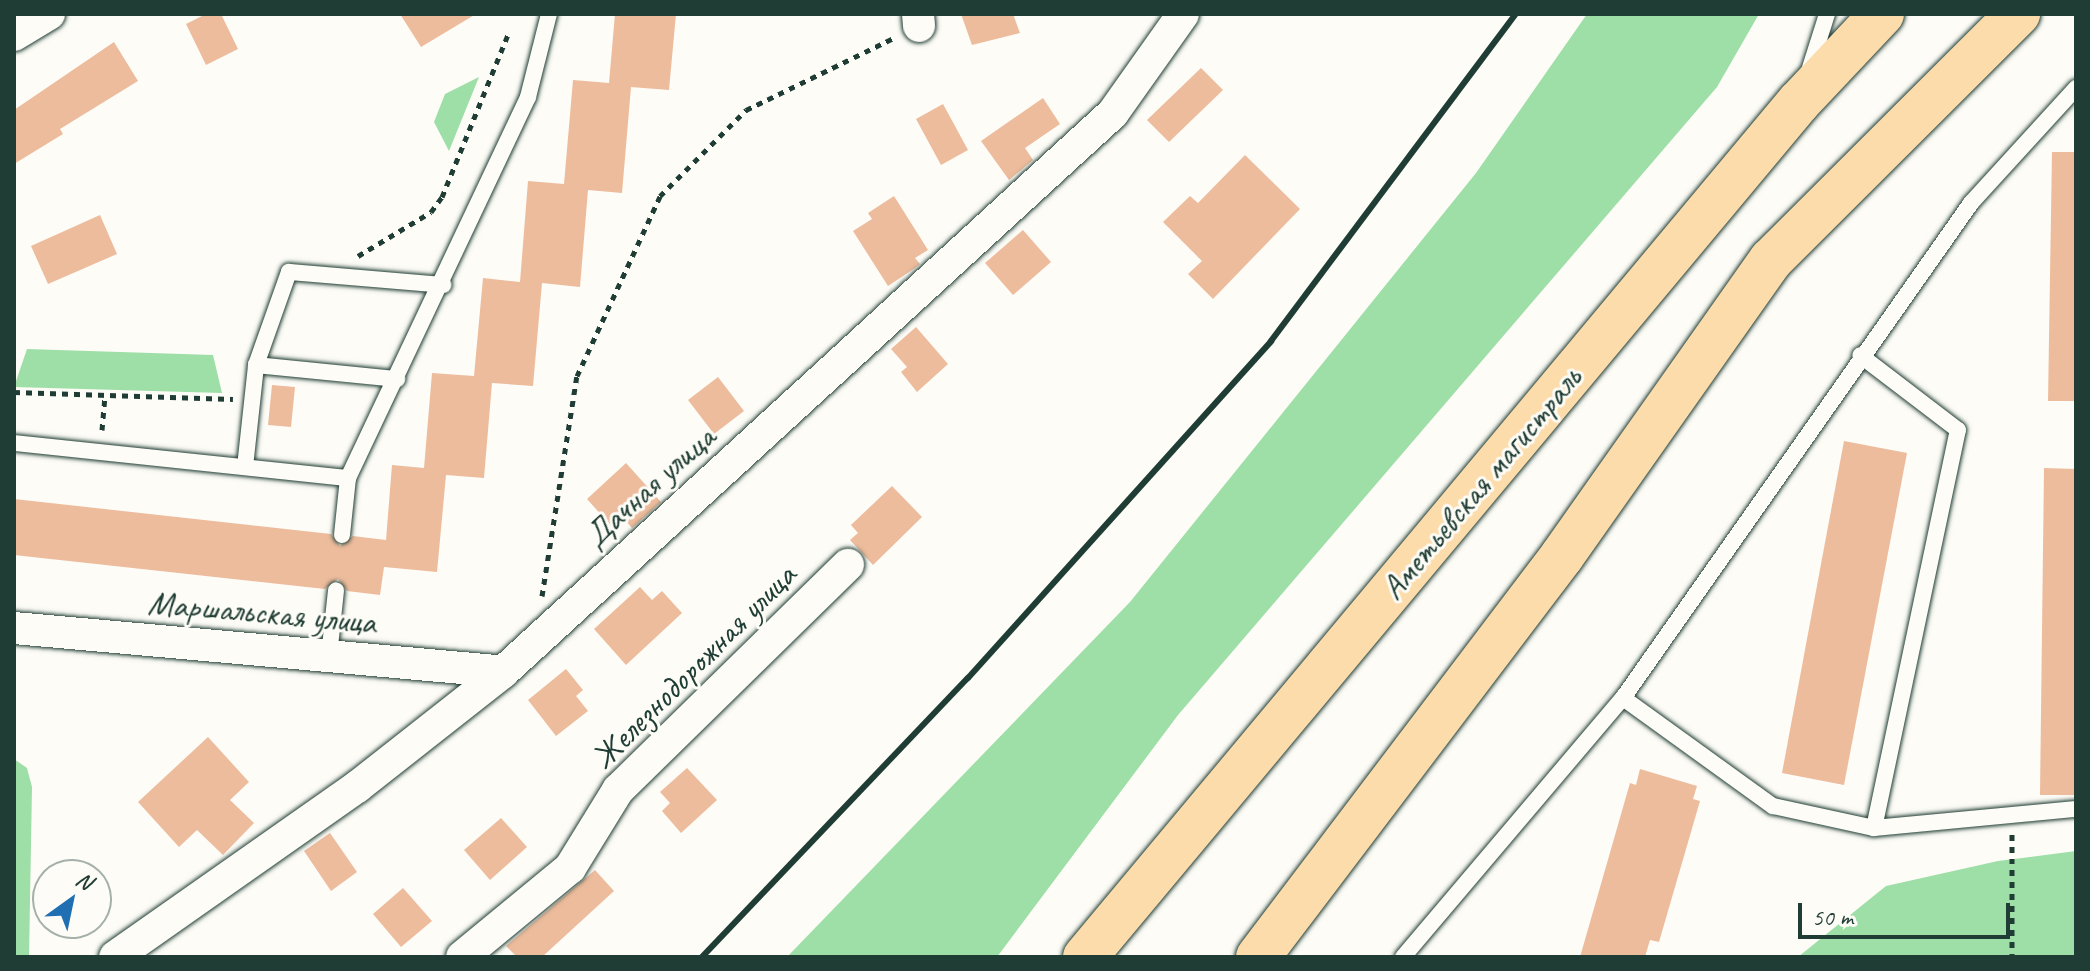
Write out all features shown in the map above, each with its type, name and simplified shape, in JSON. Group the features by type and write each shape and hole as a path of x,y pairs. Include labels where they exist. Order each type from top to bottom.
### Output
{"main road":[{"name":"Аметьевская магистраль","path":"1085,957 1799,102 1882,14"},
{"path":"1258,957 1562,556 1771,260 2018,14"}],"street":[{"path":"14,35 49,14"},
{"name":"Дачная улица","path":"115,957 357,787 503,672 1113,113 1183,14"},
{"name":"Железнодорожная улица","path":"462,957 570,868 618,790 848,565"},
{"name":"Маршальская улица","path":"14,628 503,672"}],"lane":[{"path":"342,535 348,478 443,285 528,97 549,14"},
{"path":"1799,102 1827,14"},
{"path":"1403,957 1623,698 1860,355 1971,203 2076,88"},
{"path":"245,467 256,365 289,272 443,285"},
{"path":"1860,355 1958,430 1874,828"},
{"path":"256,365 397,379"},
{"path":"14,443 348,478"},
{"path":"329,656 336,590"},
{"path":"1623,698 1773,806 1874,828 2012,818 2076,809"}],"path":[{"path":"534,643 577,376 660,196 746,110 918,20"},
{"path":"326,275 431,212 509,32"},
{"path":"14,392 252,400"},
{"path":"100,452 105,395"},
{"path":"2012,818 2012,957"}],"green space":[{"path":"1587,14 1759,14 1717,87 1178,715 997,957 787,957 1130,602 1476,173"},
{"path":"479,77 449,151 434,122 445,94"},
{"path":"27,349 213,355 222,393 14,387"},
{"path":"14,759 27,768 32,787 29,957 14,957"},
{"path":"2076,851 2076,957 1798,957 1886,886 1998,861"}],"building":[{"path":"206,14 221,14 238,49 206,65 186,24"},
{"path":"400,14 476,14 421,47"},
{"path":"615,14 676,14 669,90 631,87 622,193 588,190 580,287 542,283 533,386 492,383 484,478 446,475 437,572 384,567 380,595 347,591 338,579 325,589 14,555 14,499 331,534 340,546 353,536 386,540 392,465 424,468 432,373 474,376 483,278 520,282 528,181 564,184 573,80 609,83"},
{"path":"961,14 1013,14 1020,33 972,45"},
{"path":"114,42 138,81 60,129 63,134 14,164 14,110"},
{"path":"1201,68 1223,90 1169,142 1147,120"},
{"path":"1043,98 1060,124 1025,148 1033,160 1009,180 981,141"},
{"path":"943,104 968,150 941,165 916,119"},
{"path":"2052,152 2076,152 2076,401 2048,401"},
{"path":"1245,155 1300,209 1213,299 1188,274 1202,261 1163,222 1190,196 1198,203"},
{"path":"894,196 928,250 915,258 920,264 888,286 853,231 872,219 868,213"},
{"path":"100,215 117,254 48,284 31,246"},
{"path":"1023,230 1051,262 1013,295 985,263"},
{"path":"916,327 948,364 917,392 901,372 907,367 891,349"},
{"path":"718,377 744,411 714,434 688,400"},
{"path":"272,385 295,387 291,427 268,425"},
{"path":"1844,441 1907,453 1844,785 1782,773"},
{"path":"626,463 661,502 632,528 623,518 612,527 587,499"},
{"path":"2044,468 2076,469 2076,795 2040,795"},
{"path":"892,486 922,517 873,565 850,540 858,533 851,525"},
{"path":"640,587 652,600 662,591 682,613 626,665 594,629"},
{"path":"566,669 583,690 576,696 588,711 556,736 528,700"},
{"path":"208,737 249,782 230,800 254,823 223,855 197,830 179,847 138,802"},
{"path":"687,768 717,800 681,833 662,811 670,803 660,792"},
{"path":"1640,769 1697,786 1693,799 1700,801 1659,942 1650,940 1645,957 1580,957 1630,783 1636,785"},
{"path":"501,818 527,847 490,880 464,850"},
{"path":"330,833 357,872 331,891 304,851"},
{"path":"595,870 614,891 542,957 517,957 506,946"},
{"path":"403,888 432,921 401,947 373,914"}],"railway":[{"path":"702,957 968,678 1271,341 1516,14"}]}
